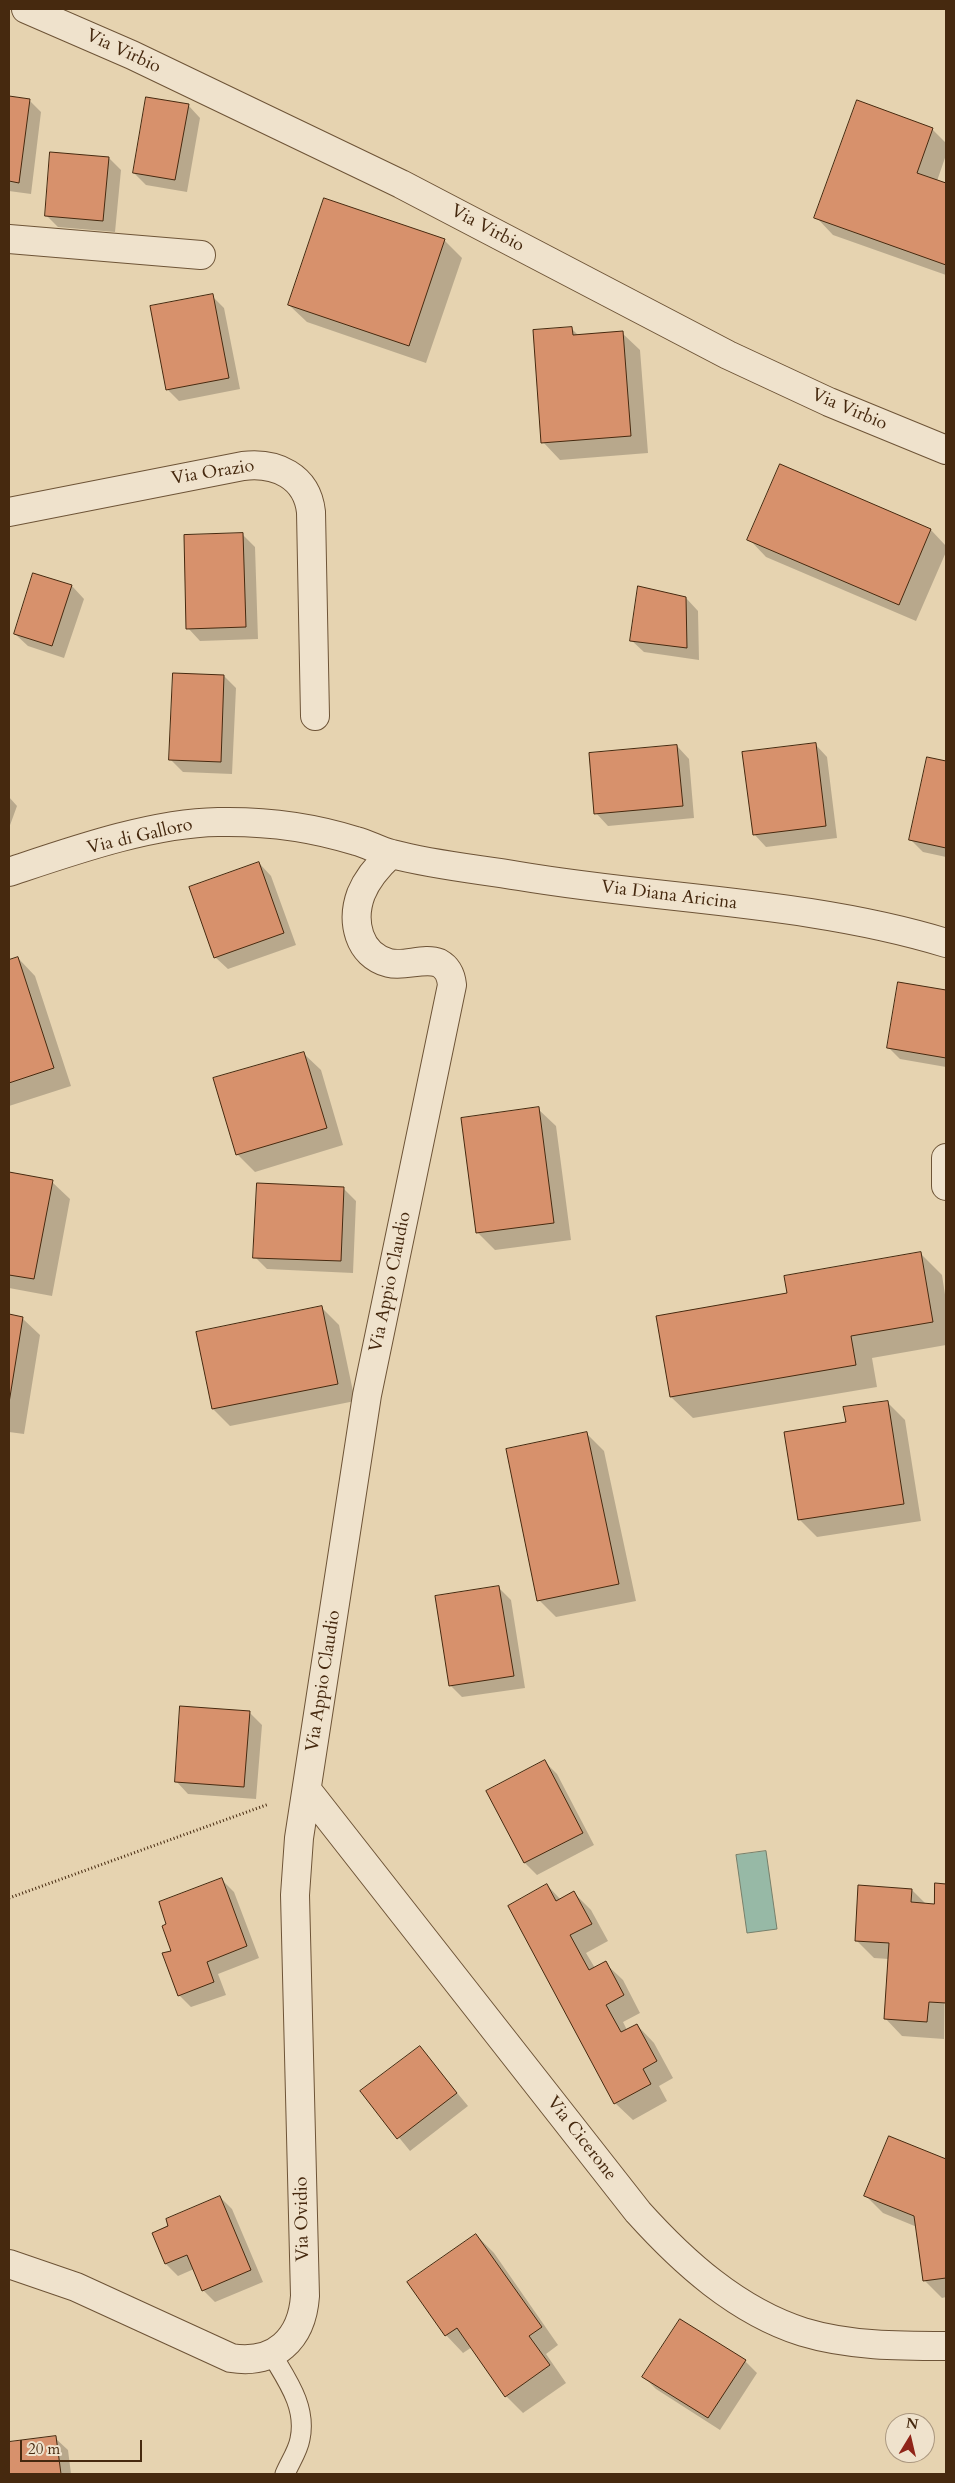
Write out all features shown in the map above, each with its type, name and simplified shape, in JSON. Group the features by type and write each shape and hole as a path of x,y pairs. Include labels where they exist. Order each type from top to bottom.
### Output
{"street":[{"name":"Via Virbio","path":"26,9 132,55 401,184 728,356 829,402 946,450"},
{"path":"9,239 201,255"},
{"name":"Via Orazio","path":"9,512 243,466 259,464 275,467 289,474 301,485 309,498 311,512 316,716"},
{"name":"Via di Galloro","path":"9,872 139,833 165,827 216,822 282,825 324,832 391,854"},
{"name":"Via Diana Aricina","path":"391,854 523,877 826,916 907,932 946,943"},
{"name":"Via Appio Claudio","path":"307,1790 367,1395 452,985 448,971 437,962 390,963 374,956 363,945 356,922 361,895 374,873 391,854"},
{"path":"946,1158 946,1186"},
{"name":"Via Cicerone","path":"307,1790 638,2212 670,2248 707,2279 746,2306 802,2331 836,2340 871,2344 946,2346"},
{"name":"Via Ovidio","path":"9,2264 76,2287 231,2358 253,2359 271,2353 288,2342 294,2334 301,2319 304,2296 295,1895 299,1838 307,1790"}],"lane":[{"path":"271,2353 297,2397 300,2411 300,2439 285,2474"}],"path":[{"path":"9,1898 307,1790"}],"shaded area":[{"path":"766,1851 777,1929 747,1933 736,1855"}],"building":[{"path":"9,96 30,99 19,183 9,181"},
{"path":"146,97 189,104 175,180 133,173"},
{"path":"857,100 933,128 917,173 946,183 946,265 814,218"},
{"path":"50,152 109,157 103,221 45,216"},
{"path":"324,198 445,239 409,346 288,305"},
{"path":"213,294 229,378 166,390 150,306"},
{"path":"572,327 573,335 623,331 631,436 541,443 533,330"},
{"path":"780,464 931,529 899,605 747,540"},
{"path":"243,533 246,627 186,629 184,535"},
{"path":"33,573 72,585 52,646 14,634"},
{"path":"638,586 686,597 687,648 630,641"},
{"path":"173,673 224,675 221,762 169,760"},
{"path":"816,743 826,826 753,835 742,752"},
{"path":"677,745 683,806 594,814 589,753"},
{"path":"927,757 946,761 946,848 909,840"},
{"path":"259,862 284,933 214,958 189,887"},
{"path":"18,957 54,1068 9,1083 9,960"},
{"path":"898,982 946,990 946,1058 887,1048"},
{"path":"304,1052 327,1128 236,1155 213,1078"},
{"path":"539,1107 554,1223 476,1233 461,1118"},
{"path":"9,1172 53,1180 34,1279 9,1275"},
{"path":"257,1183 344,1187 341,1261 253,1258"},
{"path":"921,1252 933,1322 851,1336 856,1365 670,1397 656,1316 787,1293 784,1276"},
{"path":"322,1306 338,1384 212,1409 196,1332"},
{"path":"9,1314 23,1317 9,1403"},
{"path":"888,1401 904,1504 798,1520 784,1432 846,1422 843,1407"},
{"path":"587,1432 619,1584 537,1601 506,1449"},
{"path":"499,1586 514,1676 449,1686 435,1596"},
{"path":"180,1706 250,1711 244,1787 175,1782"},
{"path":"545,1760 583,1833 524,1863 486,1791"},
{"path":"222,1878 247,1946 207,1962 214,1982 178,1996 162,1953 171,1951 162,1926 166,1924 159,1902"},
{"path":"935,1883 946,1884 946,2003 929,2002 927,2022 884,2019 889,1943 855,1941 858,1885 912,1889 911,1902 934,1904"},
{"path":"547,1884 556,1901 574,1891 592,1924 570,1935 589,1970 606,1961 624,1995 606,2005 621,2032 637,2024 657,2061 643,2069 651,2084 614,2104 508,1906"},
{"path":"420,2046 457,2093 397,2139 360,2091"},
{"path":"889,2136 946,2159 946,2278 923,2281 914,2216 864,2196"},
{"path":"220,2196 251,2270 202,2291 187,2255 165,2264 152,2233 168,2226 166,2219"},
{"path":"476,2234 542,2327 529,2336 550,2365 505,2397 457,2328 445,2336 407,2282"},
{"path":"680,2319 746,2360 708,2418 642,2377"},
{"path":"56,2436 61,2474 9,2474 9,2442"}]}
